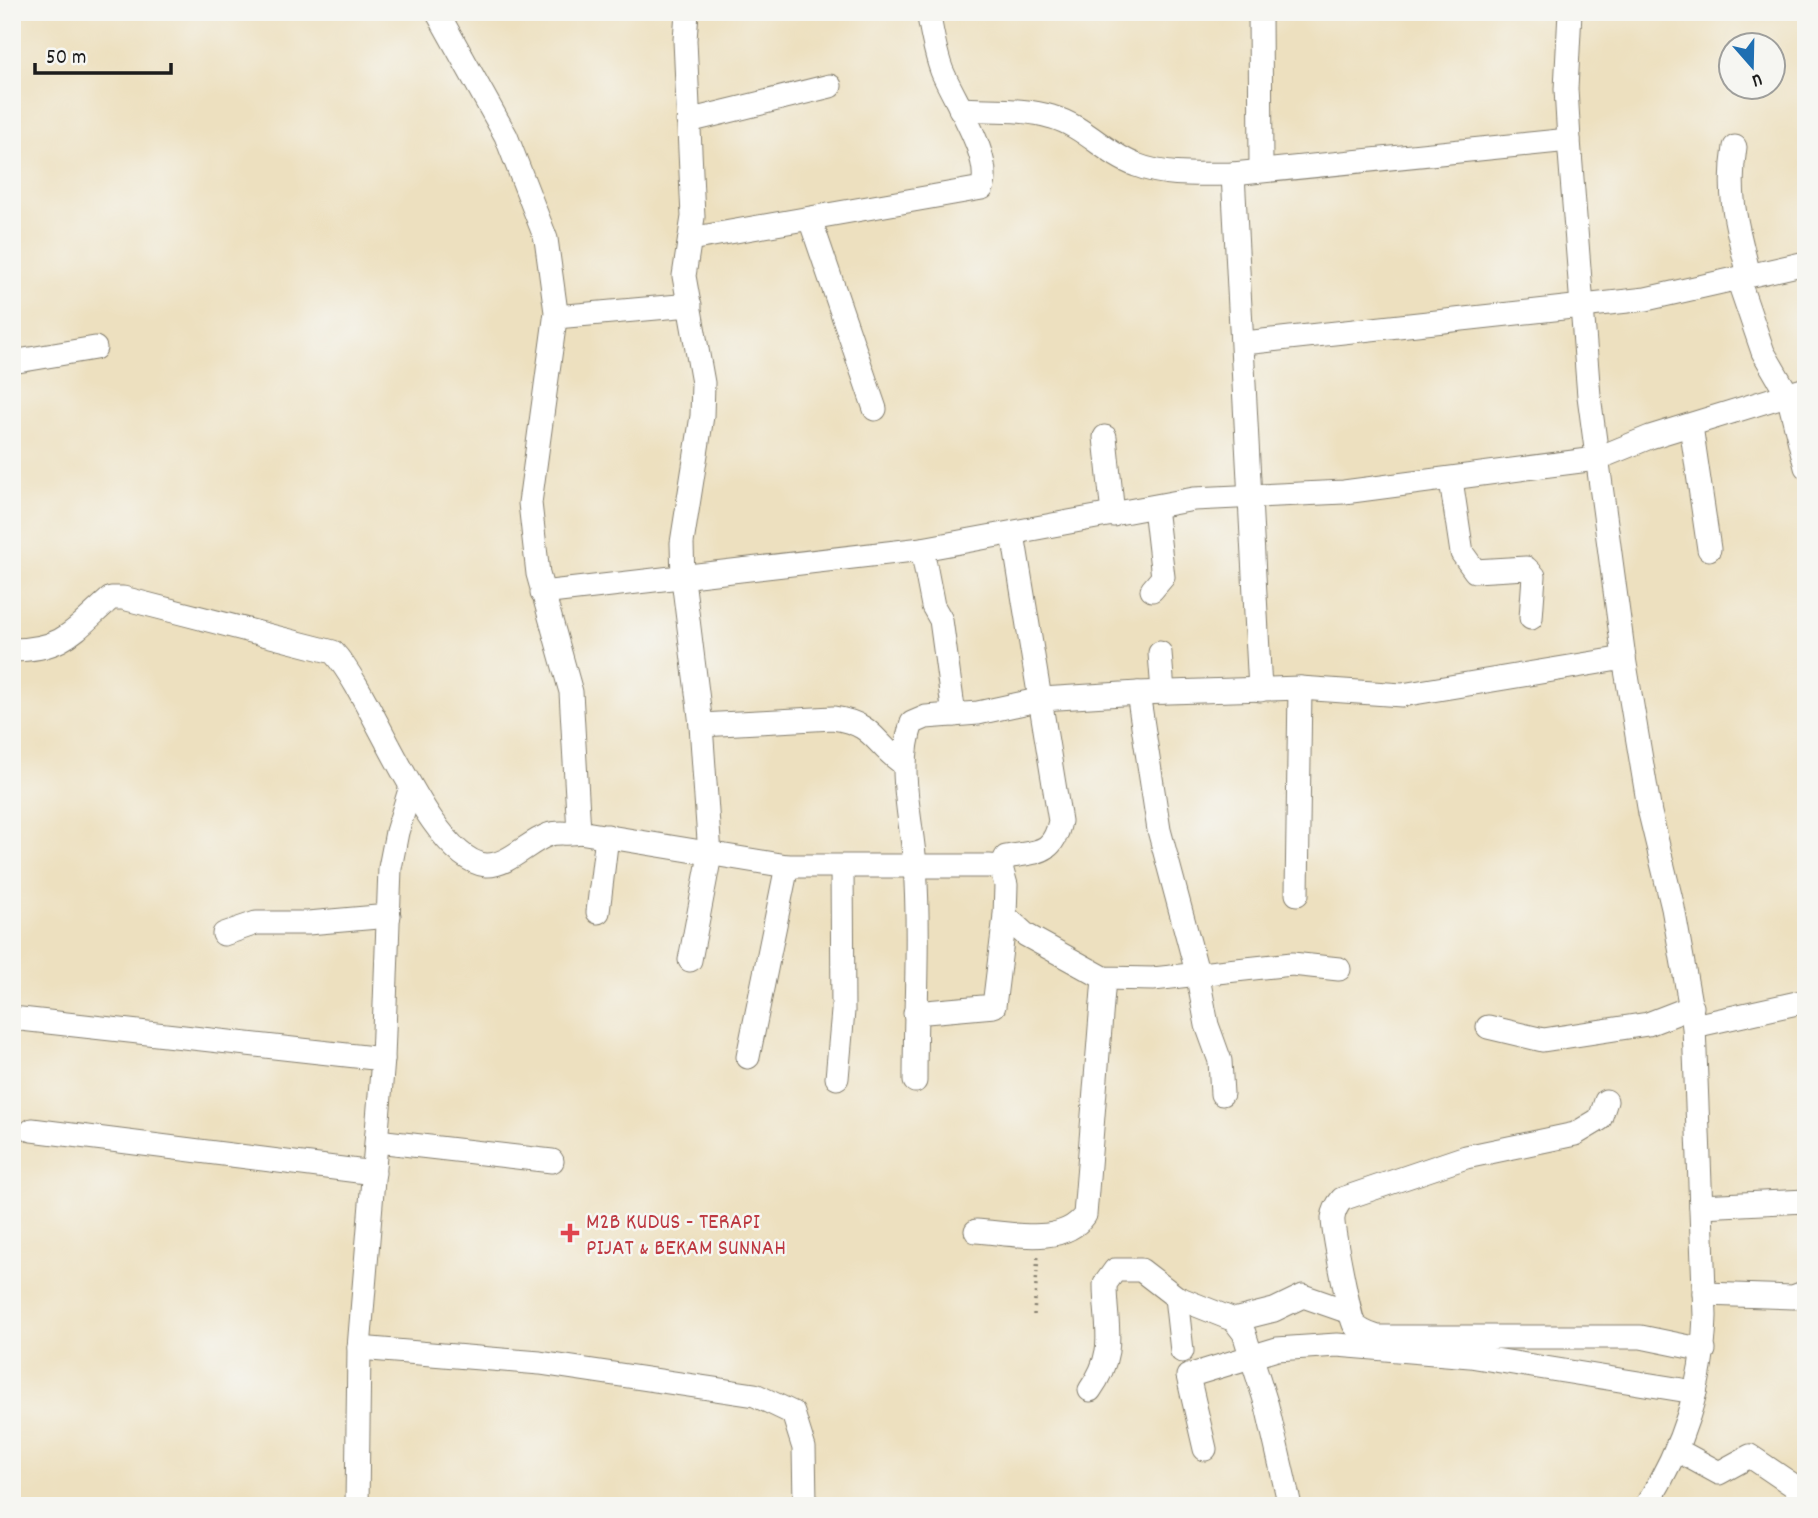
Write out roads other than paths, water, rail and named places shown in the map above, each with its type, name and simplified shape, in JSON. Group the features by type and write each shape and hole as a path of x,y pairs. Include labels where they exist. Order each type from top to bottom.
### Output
{"street":[{"path":"437,12 506,136 546,239 556,317 530,503 542,593 571,692 579,832"},
{"path":"687,12 688,121 693,217 684,276 703,383 702,416 682,543 701,725 709,855 690,960"},
{"path":"690,239 810,219 906,199 982,188 987,177 982,157 941,68 928,12"},
{"path":"1259,12 1261,168"},
{"path":"1570,12 1566,89 1596,459 1624,658 1650,813 1693,1017 1704,1350 1695,1392 1677,1450 1646,1506"},
{"path":"688,121 830,86"},
{"path":"960,109 1049,116 1068,122 1135,165 1159,172 1233,174 1261,168 1569,140"},
{"path":"1735,147 1730,181 1731,204 1743,277 1763,352 1797,392 1806,467"},
{"path":"1233,174 1244,343 1260,690"},
{"path":"810,219 875,409"},
{"path":"1244,343 1646,299 1806,263"},
{"path":"556,317 690,305"},
{"path":"12,362 95,348"},
{"path":"542,593 628,582 684,579 922,549 1194,499 1251,494 1344,492 1451,480 1509,468 1596,459 1650,437 1797,392"},
{"path":"1691,426 1709,549"},
{"path":"1105,437 1113,515"},
{"path":"1451,480 1462,553 1475,571 1526,568 1532,571 1534,576 1531,618"},
{"path":"1152,590 1163,577 1155,506"},
{"path":"915,1013 995,1006 1005,916 1006,885 1001,867 1006,857 1046,850 1056,838 1060,821 1013,534"},
{"path":"922,549 933,606 941,620 954,715"},
{"path":"12,650 32,650 60,640 90,621 111,598 123,598 333,652 343,663 370,709 410,790 466,858 483,865 501,861 548,835 579,832 787,866 1001,867"},
{"path":"1160,653 1163,692"},
{"path":"915,1081 915,867 904,765 907,737 912,723 926,717 954,715 1042,699 1138,693 1300,688 1413,694 1624,658"},
{"path":"1297,894 1300,688"},
{"path":"1138,693 1159,830 1198,972 1208,1025 1220,1061 1222,1094"},
{"path":"701,725 834,718 849,720 869,730 891,756 904,765"},
{"path":"357,1506 359,1348 383,1059 392,851 410,790"},
{"path":"598,912 607,836"},
{"path":"748,1056 787,866"},
{"path":"837,1078 842,1011 842,867"},
{"path":"224,934 256,923 308,923 388,916"},
{"path":"1005,916 1026,934 1104,978 1153,979 1292,956 1339,969"},
{"path":"976,1231 1040,1234 1067,1231 1079,1224 1085,1215 1104,978"},
{"path":"1488,1027 1543,1040 1806,1001"},
{"path":"12,1018 383,1059"},
{"path":"1606,1101 1600,1119 1576,1134 1466,1157 1342,1199 1336,1207 1333,1231 1347,1289 1349,1312 1355,1325 1363,1332 1395,1339 1641,1338 1704,1350"},
{"path":"32,1130 374,1173"},
{"path":"377,1141 552,1161"},
{"path":"1701,1206 1806,1201"},
{"path":"1090,1390 1105,1365 1108,1324 1105,1284 1108,1276 1115,1270 1141,1270 1177,1297 1234,1320 1250,1345 1290,1506"},
{"path":"1704,1294 1793,1297 1806,1292"},
{"path":"1234,1320 1273,1310 1303,1296 1349,1312"},
{"path":"1177,1297 1182,1351"},
{"path":"1205,1449 1188,1377 1252,1355 1303,1345 1337,1345 1470,1356 1695,1392"},
{"path":"359,1348 540,1363 755,1395 793,1413 804,1448 805,1502"},
{"path":"1677,1450 1719,1473 1750,1456 1806,1494"}],"place":[{"name":"M2B KUDUS - TERAPI PIJAT & BEKAM SUNNAH","path":"570,1233"}]}
